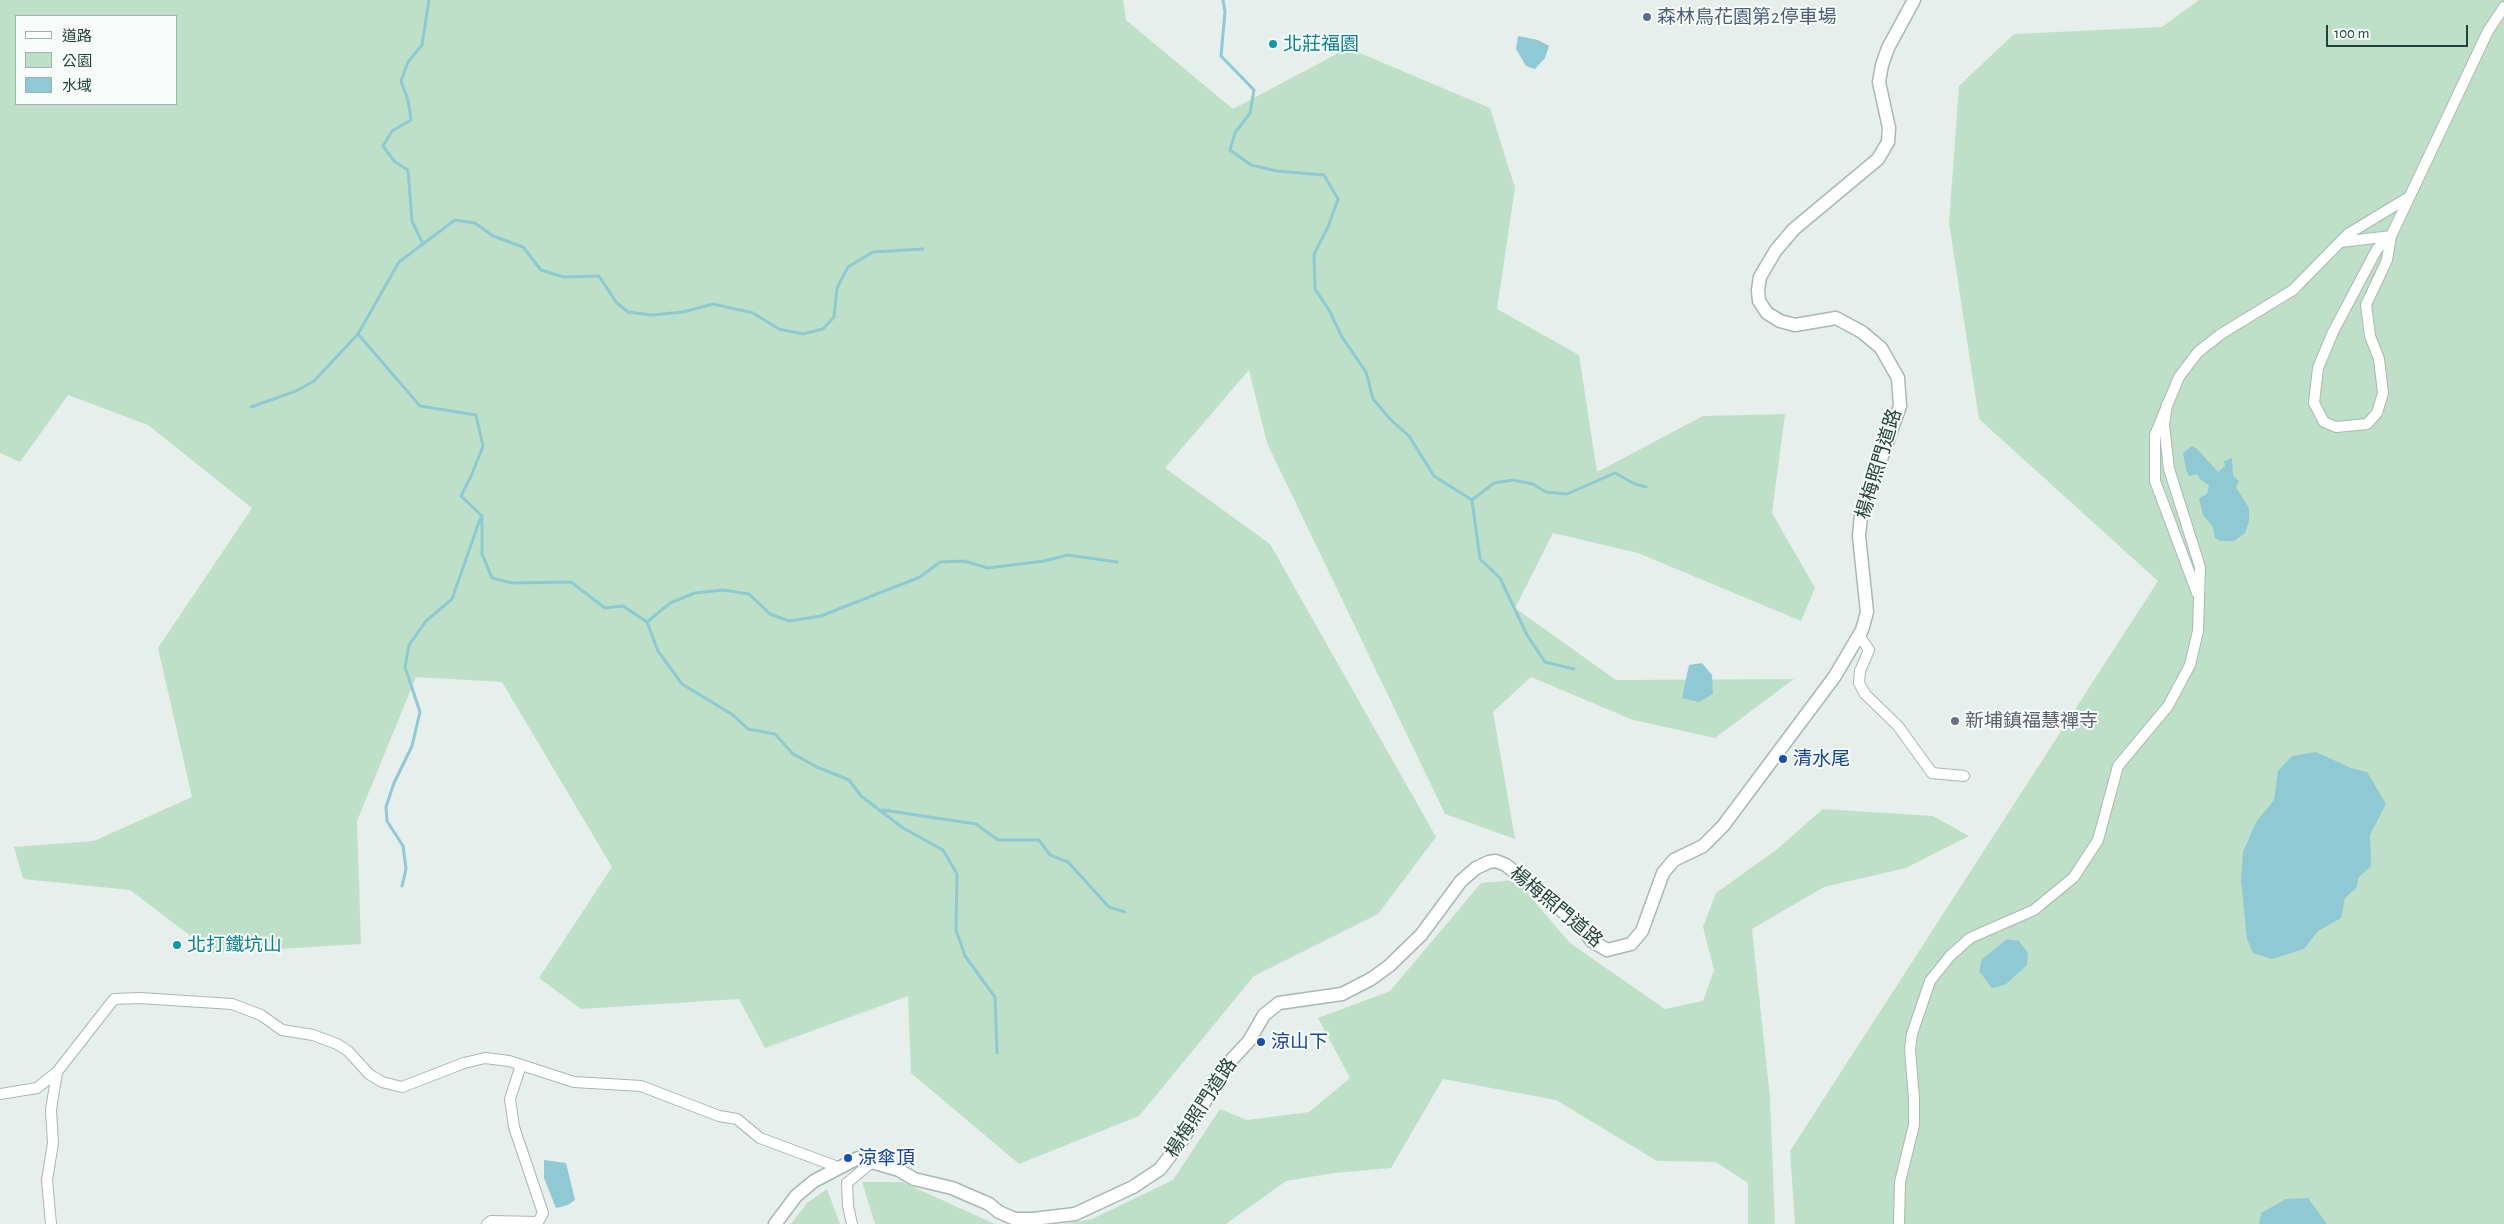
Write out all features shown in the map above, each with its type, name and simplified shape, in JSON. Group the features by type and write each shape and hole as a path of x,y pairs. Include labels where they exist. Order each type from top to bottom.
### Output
{"street":[{"name":"楊梅照門道路","path":"774,1224 796,1196 814,1181 858,1158 899,1170 914,1179 952,1188 1015,1218 1033,1219 1075,1214 1133,1187 1160,1169 1184,1139 1224,1068 1249,1041 1264,1015 1279,1003 1342,994 1371,979 1389,966 1421,934 1461,881 1476,868 1489,862 1496,861 1506,865 1578,923 1592,941 1607,950 1631,944 1642,931 1654,892 1668,866 1674,860 1704,846 1723,826 1835,676 1859,635 1867,612 1859,536 1861,515 1900,406 1898,378 1882,348 1862,332 1836,318 1795,324 1780,321 1767,313 1759,300 1758,290 1760,277 1764,270 1776,250 1794,229 1878,158 1888,142 1889,128 1879,82 1882,65 1888,48 1914,0"},
{"path":"2391,236 2377,249 2333,332 2318,368 2314,403 2324,422 2336,427 2367,424 2377,413 2383,393 2379,359 2370,336 2366,305 2387,260 2391,236 2488,31 2504,6"},
{"path":"2200,598 2154,481 2155,435 2180,377 2198,352 2221,334 2292,290 2348,234 2410,197"},
{"path":"2341,242 2391,236"},
{"path":"1899,1224 1900,1182 1914,1125 1910,1049 1912,1034 1930,981 1950,956 1970,938 2034,910 2074,877 2098,840 2118,766 2168,706 2190,665 2198,631 2200,567 2169,469 2164,424 2167,404"},
{"path":"1859,635 1869,650 1860,671 1859,683 1865,694 1898,726 1932,773 1964,776"},
{"path":"0,1094 37,1088 57,1072 114,999 140,998 232,1004 261,1015 282,1030 313,1035 337,1044 348,1051 369,1074 382,1082 402,1087 464,1063 485,1058 522,1065 574,1082 641,1086 719,1116 737,1120 760,1138 838,1167"},
{"path":"487,1224 491,1221 538,1222 543,1212 514,1127 510,1099 522,1065"},
{"path":"51,1224 47,1180 53,1143 51,1110 57,1072"},
{"path":"852,1224 848,1206 847,1183 872,1162"}],"green space":[{"path":"0,0 1123,0 1126,20 1233,109 1348,48 1490,108 1515,188 1497,309 1579,355 1597,472 1703,416 1785,414 1772,513 1815,588 1801,621 1638,553 1553,533 1515,608 1616,680 1794,679 1715,738 1633,720 1531,677 1493,712 1515,839 1445,814 1267,443 1249,370 1165,468 1270,544 1436,837 1378,914 1254,976 1139,1116 1019,1164 911,1073 908,996 765,1048 739,999 581,1009 539,978 612,867 502,682 416,677 357,821 361,944 213,953 130,890 23,879 14,847 94,841 192,797 158,648 252,508 148,425 68,395 20,462 0,453"},
{"path":"2199,0 2504,0 2504,1224 1795,1224 1790,1151 2158,581 1979,419 1949,223 1959,86 2014,34 2162,27"},
{"path":"1823,809 1933,816 1969,836 1906,868 1824,887 1752,929 1770,1098 1775,1224 1748,1224 1748,1183 1716,1162 1657,1161 1556,1100 1443,1079 1391,1168 1334,1173 1286,1181 1226,1224 1063,1224 1092,1219 1173,1180 1220,1109 1247,1120 1309,1112 1350,1078 1318,1018 1390,991 1481,883 1516,880 1570,943 1665,1009 1703,1001 1714,970 1703,927 1716,893 1776,850"},
{"path":"862,1182 902,1182 995,1224 875,1224"},
{"path":"827,1189 840,1224 791,1224 807,1203"}],"water":[{"path":"1518,36 1538,40 1549,46 1545,58 1535,69 1526,66 1516,49"},
{"path":"2192,446 2218,472 2225,466 2224,461 2232,458 2233,476 2239,481 2236,487 2249,508 2249,521 2245,533 2234,541 2221,541 2215,538 2213,527 2203,515 2199,498 2207,494 2209,485 2200,479 2197,474 2189,476 2186,470 2183,453"},
{"path":"1702,663 1712,675 1713,694 1699,702 1682,698 1689,665"},
{"path":"2316,752 2351,768 2367,772 2386,804 2370,835 2371,866 2358,878 2357,887 2345,898 2341,918 2318,931 2304,949 2272,959 2253,953 2247,939 2241,880 2243,852 2256,822 2274,800 2278,771 2292,756"},
{"path":"2007,939 2019,941 2028,953 2027,965 2005,985 1992,988 1979,971 1982,959"},
{"path":"544,1160 566,1163 575,1200 568,1205 556,1208 544,1178"},
{"path":"2308,1198 2327,1224 2259,1224 2261,1213 2286,1199"}],"waterway":[{"path":"429,0 422,45 408,62 401,81 408,100 411,120 392,131 383,146 395,162 408,170 412,221 423,244 399,262 358,334 420,406 476,415 483,446 461,496 482,516 482,554 492,578 512,583 571,582 605,608 623,606 647,622 658,651 682,684 733,715 748,729 775,734 793,754 817,767 849,780 861,796 903,828 943,850 957,874 956,930 965,956 995,997 997,1053"},
{"path":"1223,0 1225,12 1221,56 1254,90 1250,113 1235,133 1230,150 1251,165 1277,171 1324,175 1338,199 1328,227 1314,254 1315,289 1329,310 1342,337 1366,372 1373,399 1391,420 1409,436 1434,476 1472,500 1480,559 1500,578 1527,635 1545,662 1574,669"},
{"path":"423,244 455,220 475,223 493,236 523,247 541,270 564,277 599,276 616,302 628,312 651,315 683,312 713,304 753,313 779,329 803,334 823,329 834,317 837,288 848,267 873,252 923,249"},
{"path":"251,407 296,391 314,381 358,334"},
{"path":"1472,500 1494,483 1513,480 1533,484 1546,492 1567,494 1615,473 1635,484 1646,487"},
{"path":"402,886 406,869 403,846 387,821 386,807 394,783 412,746 420,712 405,667 409,645 426,621 452,599 480,519"},
{"path":"647,622 670,603 695,593 723,590 749,594 770,614 789,621 821,616 920,577 940,562 964,561 988,568 1044,561 1068,555 1117,562"},
{"path":"883,810 976,824 998,840 1039,840 1050,855 1068,862 1109,907 1125,912"}],"place":[{"name":"森林鳥花園第2停車場","path":"1647,17"},
{"name":"北莊福園","path":"1273,44"},
{"name":"新埔鎮福慧禪寺","path":"1955,721"},
{"name":"清水尾","path":"1783,759"},
{"name":"北打鐵坑山","path":"177,945"},
{"name":"涼山下","path":"1261,1042"},
{"name":"涼傘頂","path":"848,1158"}]}
